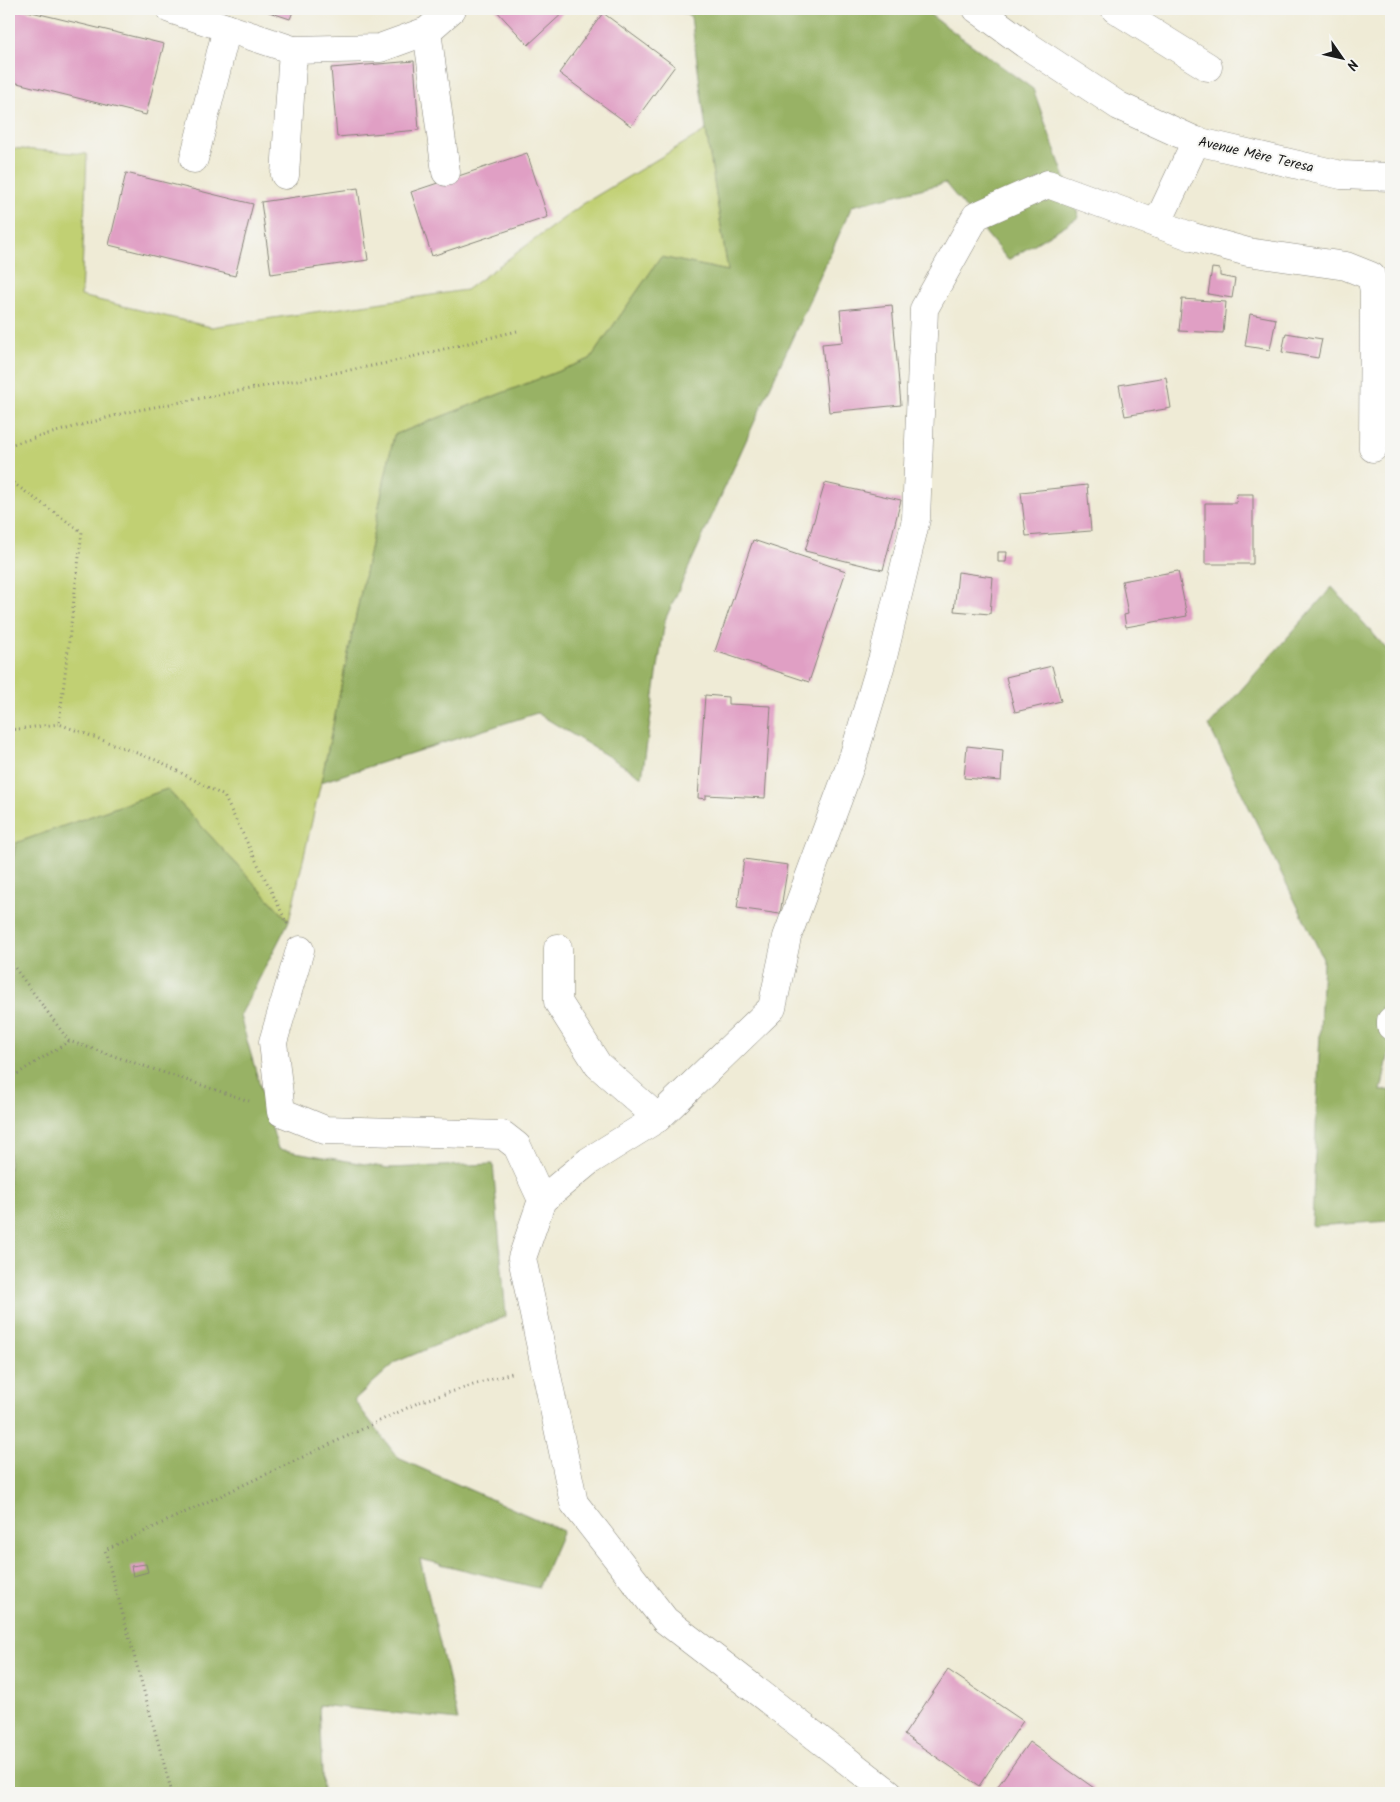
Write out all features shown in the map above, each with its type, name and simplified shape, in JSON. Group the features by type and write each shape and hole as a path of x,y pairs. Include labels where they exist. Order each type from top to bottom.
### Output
{"street":[{"path":"170,9 293,50 380,48 427,31 452,9"},
{"name":"Avenue Mère Teresa","path":"977,9 1025,44 1119,106 1196,141 1342,175 1391,178"},
{"path":"1115,9 1208,67"},
{"path":"194,159 227,28"},
{"path":"427,31 446,172"},
{"path":"285,175 293,50"},
{"path":"1157,224 1196,141"},
{"path":"889,1793 665,1620 574,1503 522,1258 542,1200 589,1161 658,1118 772,1008 787,937 852,761 883,657 916,519 924,309 976,216 1048,184 1193,237 1248,252 1346,266 1371,276 1374,291 1373,448"},
{"path":"558,948 558,1002 598,1065 658,1118"},
{"path":"300,950 273,1042 281,1112 325,1130 503,1135 517,1146 542,1200"},
{"path":"1391,1021 1391,1026"}],"path":[{"path":"9,445 128,412 387,363 517,331"},
{"path":"9,480 82,532 59,724"},
{"path":"9,730 59,724 161,762 224,796 300,950"},
{"path":"9,960 69,1041 281,1112"},
{"path":"9,1079 69,1041"},
{"path":"172,1793 105,1550 422,1401 544,1363"}],"green space":[{"path":"677,9 922,9 1033,89 1079,217 1008,260 945,183 852,206 665,620 642,777 537,713 321,782 394,435 590,359 661,257 728,271 691,17"},
{"path":"706,130 728,271 661,257 590,359 394,435 321,782 289,921 167,789 16,843 9,881 9,148 87,154 81,296 211,327 466,290 583,204"},
{"path":"1332,587 1391,654 1391,1043 1381,1091 1391,1090 1391,1221 1312,1226 1323,958 1209,726"},
{"path":"167,789 289,921 240,1016 278,1149 388,1168 493,1164 506,1316 396,1362 354,1400 398,1458 563,1531 538,1588 420,1559 458,1720 319,1705 323,1793 9,1793 9,881 16,843"}],"building":[{"path":"9,9 19,9 164,44 146,115 9,81"},
{"path":"260,9 294,9 290,19"},
{"path":"495,9 564,9 565,11 528,45"},
{"path":"603,13 675,66 631,126 559,73"},
{"path":"414,61 419,130 337,137 331,68"},
{"path":"527,153 548,217 432,256 411,192"},
{"path":"126,173 253,204 235,276 109,245"},
{"path":"358,188 368,260 271,274 261,202"},
{"path":"1212,268 1220,269 1220,276 1235,279 1232,298 1208,294"},
{"path":"1182,299 1226,302 1223,333 1179,331"},
{"path":"892,305 901,405 829,412 822,344 843,342 840,310"},
{"path":"1250,314 1276,319 1270,350 1245,346"},
{"path":"1286,333 1322,339 1318,358 1282,352"},
{"path":"1166,377 1171,408 1125,416 1119,385"},
{"path":"825,483 901,500 883,570 805,551"},
{"path":"1087,485 1091,531 1026,536 1021,492"},
{"path":"1237,494 1253,494 1253,564 1205,564 1205,503 1236,503"},
{"path":"753,540 846,571 809,682 715,651"},
{"path":"998,552 1007,552 1006,562 998,562"},
{"path":"1178,571 1187,616 1126,627 1124,615 1128,614 1122,581"},
{"path":"958,572 993,577 990,614 954,611"},
{"path":"1052,666 1061,701 1015,712 1006,677"},
{"path":"705,695 728,697 728,704 771,706 765,798 706,795 706,799 698,798"},
{"path":"967,746 1003,750 1001,781 964,778"},
{"path":"744,859 788,865 780,914 737,908"},
{"path":"146,1564 148,1572 133,1576 131,1566"},
{"path":"948,1670 1023,1721 979,1786 904,1735"},
{"path":"1029,1742 1094,1788 1090,1793 993,1793"}]}
